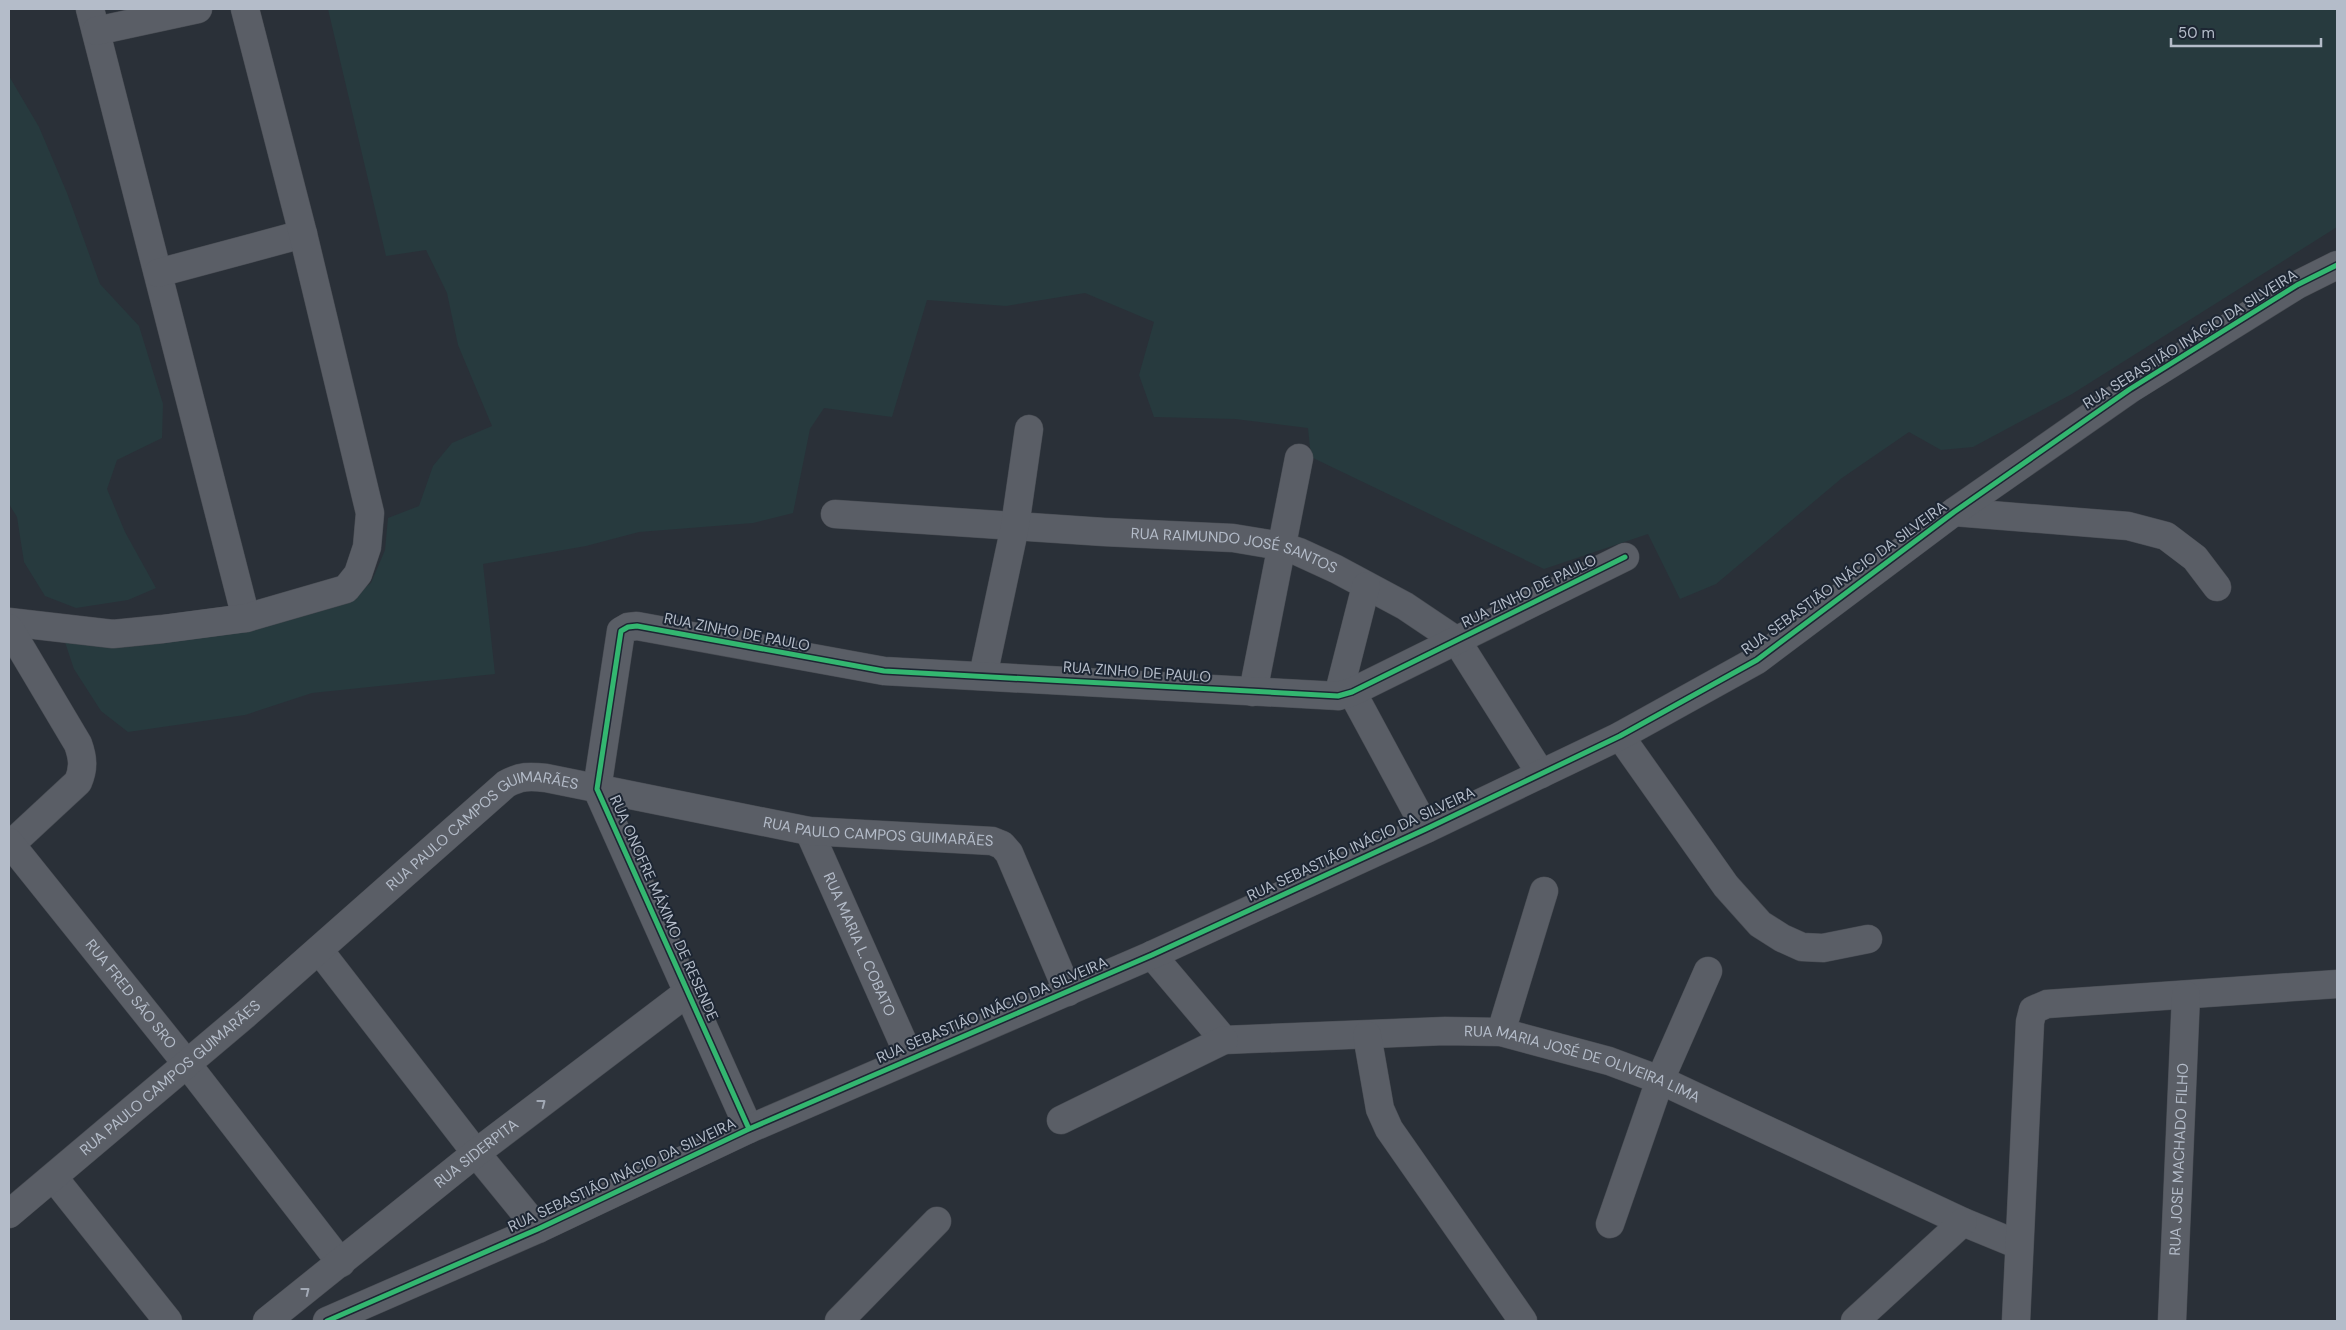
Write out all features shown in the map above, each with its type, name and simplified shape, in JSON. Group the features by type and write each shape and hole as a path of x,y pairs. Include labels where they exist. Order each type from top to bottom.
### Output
{"street":[{"path":"198,9 93,20 246,618"},
{"path":"9,622 113,634 246,618 346,589 358,574 367,547 370,513 303,234 245,9"},
{"path":"158,273 303,234"},
{"name":"RUA SEBASTIÃO INÁCIO DA SILVEIRA","path":"326,1321 538,1229 749,1129 1152,955 1426,829 1620,736 1757,660 1954,512 2130,389 2297,285 2337,265"},
{"path":"983,676 1015,526 1029,429"},
{"path":"1253,692 1299,458"},
{"path":"1954,512 2128,526 2166,536 2195,558 2217,587"},
{"name":"RUA RAIMUNDO JOSÉ SANTOS","path":"835,514 1233,538 1282,546 1336,569 1405,606 1457,641 1541,774"},
{"name":"RUA ZINHO DE PAULO","path":"621,632 628,627 637,626 884,671 1074,680 1253,692 1345,694 1457,641 1625,557"},
{"path":"1366,586 1345,694 1426,829"},
{"path":"9,628 78,744 83,759 82,772 78,782 9,844"},
{"name":"RUA ONOFRE MÁXIMO DE RESENDE","path":"621,632 597,789 749,1129"},
{"path":"1620,736 1726,886 1760,924 1782,938 1802,947 1823,948 1868,938"},
{"name":"RUA PAULO CAMPOS GUIMARÃES","path":"9,1214 54,1178 319,950 506,784 518,777 530,776 810,830 992,841 1002,845 1009,853 1068,992"},
{"name":"RUA MARIA L. COBATO","path":"810,830 910,1058"},
{"name":"RUA FRED SÃO SRO","path":"9,844 187,1064 341,1263"},
{"path":"1501,1032 1544,891"},
{"path":"319,950 476,1153 538,1229"},
{"path":"1061,1120 1224,1040 1152,955"},
{"path":"1610,1224 1660,1080 1708,971"},
{"path":"2016,1321 2030,1022 2033,1010 2047,1004 2337,984"},
{"name":"RUA SIDERPITA","path":"267,1321 476,1153 688,992"},
{"name":"RUA JOSE MACHADO FILHO","path":"2172,1321 2186,995"},
{"name":"RUA MARIA JOSÉ DE OLIVEIRA LIMA","path":"1224,1040 1445,1031 1501,1032 1608,1061 1660,1080 1963,1222 2019,1245"},
{"path":"1367,1035 1380,1110 1389,1129 1523,1321"},
{"path":"54,1178 168,1321"},
{"path":"839,1321 937,1221"},
{"path":"1854,1321 1963,1222"}],"green space":[{"path":"328,9 2337,9 2337,227 2072,394 1973,447 1941,450 1909,432 1842,478 1716,584 1680,599 1648,534 1544,569 1311,457 1308,428 1235,419 1154,417 1139,375 1154,322 1085,293 1006,306 927,300 892,417 824,408 810,429 793,513 753,523 639,532 586,546 483,564 495,674 312,693 245,715 128,732 101,711 74,669 64,639 345,602 371,583 385,550 388,518 419,506 433,466 452,443 492,426 458,345 447,293 426,250 386,256"},
{"path":"9,76 39,127 67,193 100,284 139,326 163,404 162,438 117,460 107,489 125,532 156,588 128,600 76,608 45,596 24,562 17,517 9,504"}],"cycle path":[{"path":"327,1321 538,1229 749,1129 1152,955 1426,829 1620,736 1757,660 1954,512 2130,389 2297,285 2337,265"},
{"path":"749,1129 597,789 621,631 628,627 637,626 884,671 1338,696 1352,692 1625,557"}]}
